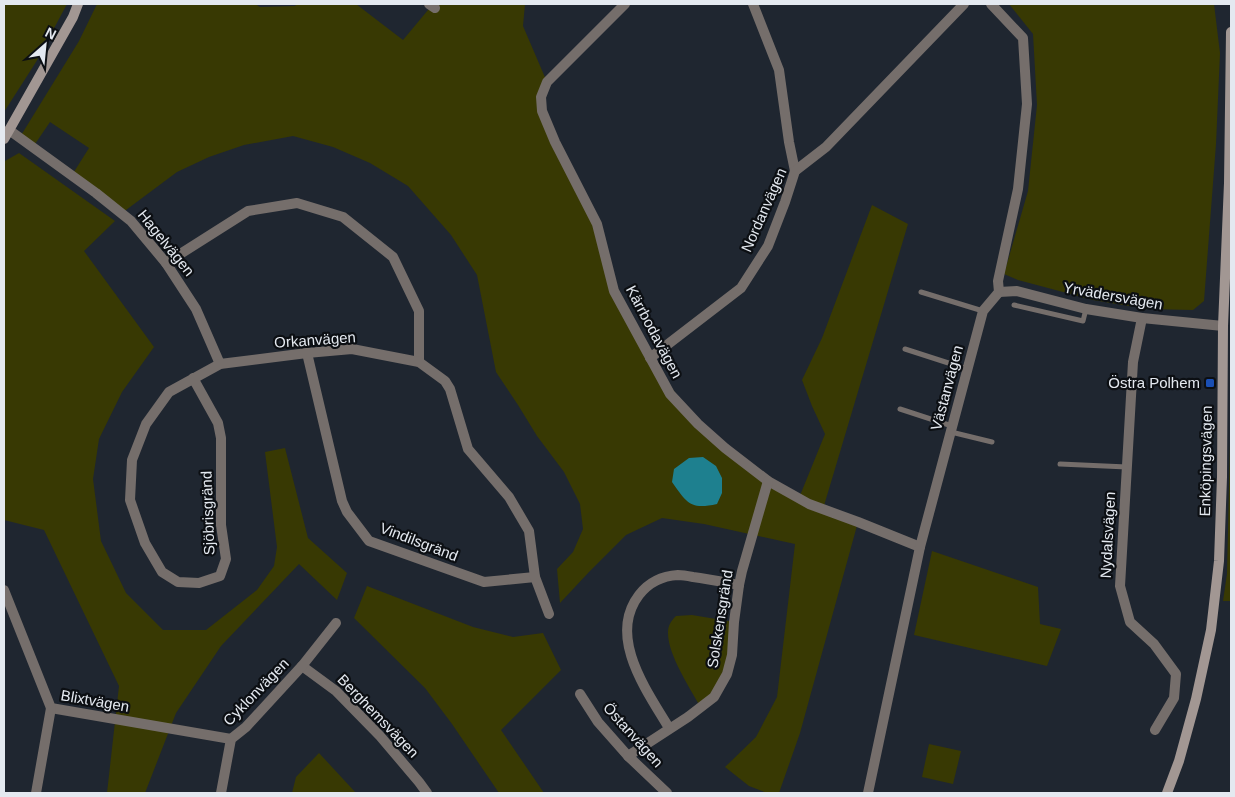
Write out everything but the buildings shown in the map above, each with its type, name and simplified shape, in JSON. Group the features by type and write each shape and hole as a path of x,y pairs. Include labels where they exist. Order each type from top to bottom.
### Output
{"street":[{"path":"6,135 73,17 78,4"},
{"name":"Kärrbodavägen","path":"624,4 547,82 541,97 542,111 555,142 598,224 614,291 650,358 670,394 698,424 725,448 768,481 809,504 920,547"},
{"path":"753,4 778,70 795,171"},
{"name":"Nordanvägen","path":"650,358 741,288 768,246 795,171 826,147 964,4"},
{"path":"991,4 1023,38 1027,104 1018,189 998,281 999,292"},
{"name":"Enköpingsvägen","path":"1167,793 1179,761 1196,699 1212,620 1219,561 1227,325 1231,32"},
{"name":"Hagelvägen","path":"6,135 96,193 131,221 166,263 196,309 220,364"},
{"path":"166,263 248,211 297,203 343,217 393,257 418,311 419,362"},
{"name":"Yrvädersvägen","path":"999,292 1017,291 1086,309 1142,318 1227,325"},
{"name":"Västanvägen","path":"868,793 920,547 983,311 999,292"},
{"name":"Nydalsvägen","path":"1142,318 1133,362 1120,586 1130,622 1154,644 1176,674 1174,698 1155,730"},
{"name":"Orkanvägen","path":"220,364 352,349 419,362 450,389 468,449 509,498 529,531 535,577 542,600 549,614"},
{"name":"Vindilsgränd","path":"307,353 342,501 347,512 370,541 484,582 535,577"},
{"name":"Sjöbrisgränd","path":"193,378 218,423 221,438 221,525 226,559 220,576 199,583 178,582 162,572 145,544 130,500 132,460 146,424 169,392 193,378 220,364"},
{"name":"Solskensgränd","path":"628,756 688,717 714,697 727,674 732,655 739,585 768,481"},
{"path":"669,728 640,678 632,658 626,637 628,619 633,603 643,590 655,580 679,575 739,585"},
{"name":"Blixtvägen","path":"4,590 51,708 231,739"},
{"name":"Cyklonvägen","path":"221,793 231,739 246,727 302,666 336,623"},
{"name":"Berghemsvägen","path":"302,666 336,691 380,736 427,793"},
{"name":"Östanvägen","path":"580,694 598,722 628,756 667,793"},
{"path":"36,793 51,708"}],"lane":[{"path":"921,292 983,311"},
{"path":"1014,305 1082,321 1086,309"},
{"path":"905,350 967,369"},
{"path":"900,409 951,429 992,442"},
{"path":"1060,464 1127,467"}],"shaded area":[{"path":"4,4 67,4 36,62 4,112"},
{"path":"97,4 255,4 260,7 295,6 297,4 356,4 403,40 433,4 525,4 523,26 547,82 542,111 597,224 614,291 650,358 698,424 799,498 825,434 802,380 822,338 872,205 908,224 823,509 858,522 800,733 779,793 767,793 749,786 725,767 756,737 777,697 795,544 704,524 662,518 626,535 560,603 557,569 573,552 583,529 580,504 564,472 537,436 496,372 477,275 451,235 408,186 370,163 333,147 293,136 244,145 209,157 177,172 122,213 72,175 89,148 50,122 33,147 20,137 79,41"},
{"path":"1009,4 1214,4 1220,53 1216,144 1204,301 1193,310 1147,309 1093,300 1018,280 1004,274 1028,191 1037,105 1033,34"},
{"path":"19,153 115,221 84,251 154,347 122,392 99,439 93,479 101,541 126,593 163,630 206,630 257,590 274,566 277,547 265,452 285,448 308,538 347,573 337,600 299,564 221,646 176,713 145,793 107,793 119,686 44,530 4,520 4,163"},
{"path":"1231,398 1231,601 1223,601 1227,574"},
{"path":"932,551 1038,587 1040,624 1061,629 1047,666 914,635"},
{"path":"367,586 473,627 513,637 543,633 561,670 501,730 544,793 499,793 425,688 354,618"},
{"path":"692,615 734,622 727,674 701,708 676,661 669,642 668,633 670,623 676,616"},
{"path":"929,744 961,751 953,784 922,777"},
{"path":"319,753 356,793 292,793 296,777"}],"water":[{"path":"703,457 716,466 722,478 722,493 717,504 708,506 690,503 672,482 674,469 689,458"}],"place":[{"name":"Östra Polhem","path":"1210,383"}]}
